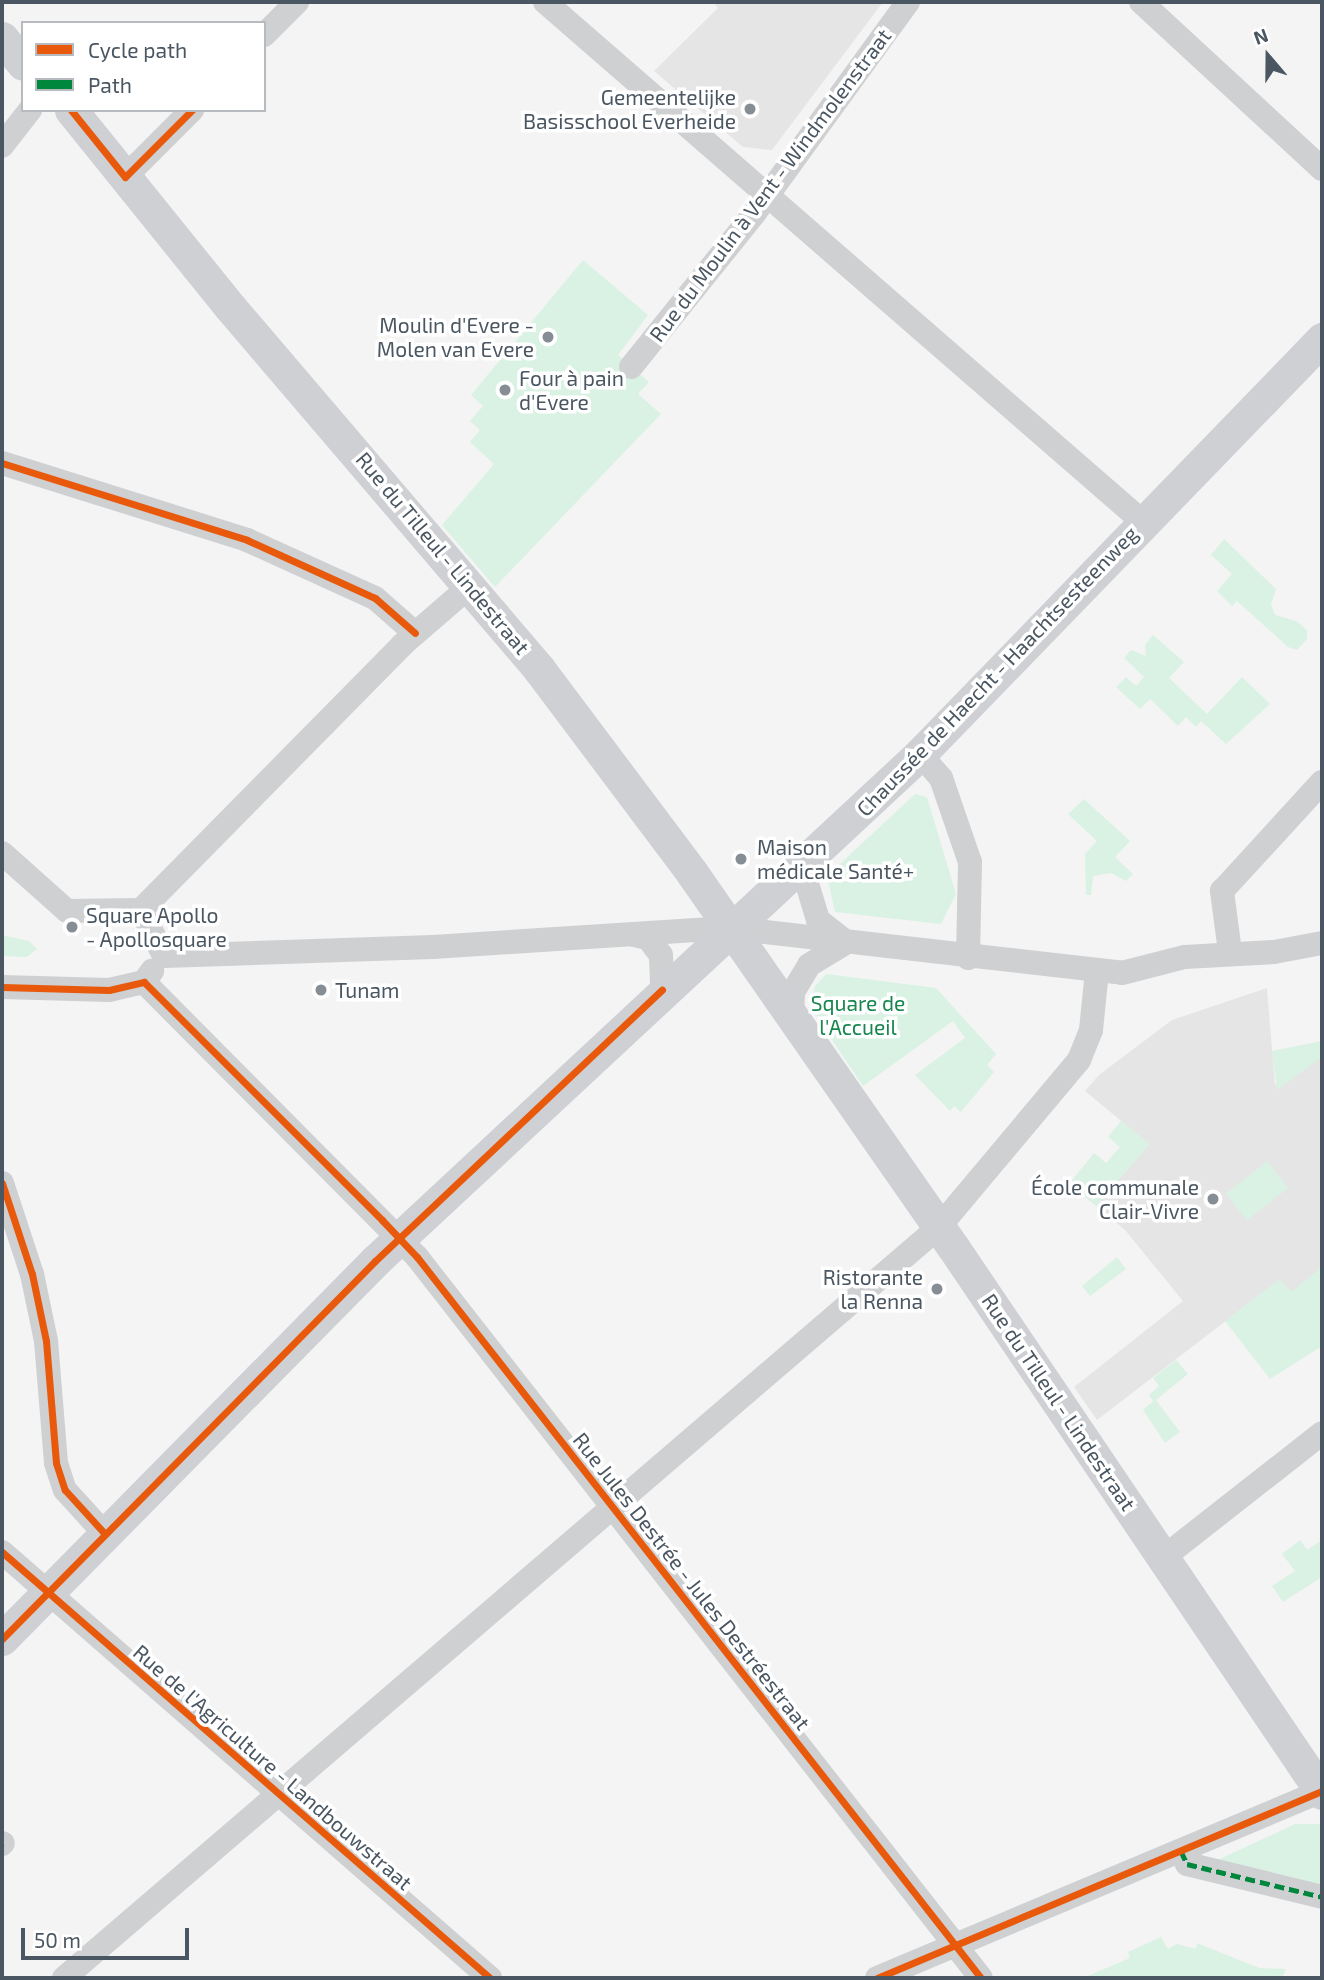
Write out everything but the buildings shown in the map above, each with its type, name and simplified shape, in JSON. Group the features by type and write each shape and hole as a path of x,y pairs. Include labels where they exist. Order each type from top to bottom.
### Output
{"street":[{"path":"266,33 297,2"},
{"path":"545,2 1143,522"},
{"name":"Rue du Moulin à Vent - Windmolenstraat","path":"631,367 767,194 908,2"},
{"path":"1141,2 1322,169"},
{"path":"2,38 21,62"},
{"path":"2,146 28,112"},
{"name":"Rue du Tilleul - Lindestraat","path":"73,112 539,669 792,1014 1322,1792"},
{"path":"125,177 190,112"},
{"name":"Chaussée de Haecht - Haachtsesteenweg","path":"2,1639 399,1238 920,754 1322,339"},
{"path":"2,463 247,540 375,598 415,634"},
{"path":"2,853 51,901 67,911 141,910 415,634 469,587"},
{"path":"920,754 941,778 970,862 968,958"},
{"path":"1230,952 1222,891 1322,782"},
{"path":"810,859 806,880 818,920 847,942"},
{"path":"141,910 164,956"},
{"path":"2,987 109,990 144,982 164,956 635,935 730,928 968,958 1068,964 1097,971 1122,973 1185,957 1230,952 1274,952 1322,943"},
{"path":"635,935 648,939 660,955 663,990"},
{"path":"792,1014 793,992 809,965 847,942"},
{"path":"64,1978 939,1227 1079,1060 1095,1007 1097,971"},
{"name":"Rue Jules Destrée - Jules Destréestraat","path":"144,982 399,1238 981,1978"},
{"path":"2,1183 32,1274 46,1340 56,1463 65,1490 105,1534"},
{"path":"1164,1557 1322,1433"},
{"name":"Rue de l'Agriculture - Landbouwstraat","path":"2,1552 46,1594 490,1978"},
{"path":"877,1978 1322,1792"},
{"path":"1181,1851 1187,1864 1322,1897"}],"shaded area":[{"name":"Gemeentelijke Basisschool Everheide","path":"713,2 883,2 772,150 743,147 654,71 718,8"},
{"name":"École communale Clair-Vivre","path":"1267,988 1275,1085 1322,1050 1322,1346 1240,1310 1097,1420 1074,1387 1183,1301 1125,1230 1096,1206 1149,1144 1085,1091 1099,1075 1172,1020"}],"green space":[{"path":"583,260 648,315 618,355 649,382 638,394 661,414 495,587 442,525 494,464 470,442 480,430 470,421 483,406 471,395"},
{"path":"1224,539 1276,589 1271,605 1275,615 1296,621 1307,630 1307,639 1297,650 1288,647 1237,601 1232,606 1217,591 1232,574 1211,555"},
{"path":"1153,635 1184,662 1169,678 1207,714 1242,677 1270,704 1226,744 1201,721 1196,727 1186,717 1178,726 1150,699 1140,709 1116,687 1126,677 1136,686 1144,677 1124,658 1131,650 1146,656 1145,645"},
{"path":"915,794 927,797 956,894 941,924 835,912 827,876"},
{"path":"1084,799 1130,841 1115,857 1133,874 1126,881 1111,873 1093,876 1091,895 1086,895 1085,854 1097,841 1068,814"},
{"path":"2,935 29,941 37,949 27,957 2,956"},
{"name":"Square de l'Accueil","path":"826,974 936,988 996,1054 987,1065 994,1072 961,1112 954,1106 950,1111 915,1075 965,1038 953,1021 863,1086 810,1007 815,986"},
{"path":"1322,1041 1322,1062 1319,1059 1277,1090 1272,1051"},
{"path":"1121,1121 1150,1144 1096,1206 1069,1184 1094,1153 1106,1163 1120,1147 1108,1137"},
{"path":"1267,1161 1288,1188 1247,1220 1226,1194"},
{"path":"1117,1257 1126,1269 1090,1296 1082,1286"},
{"path":"1322,1267 1322,1346 1270,1379 1225,1321 1280,1279 1291,1292"},
{"path":"1176,1360 1188,1374 1156,1400 1180,1432 1165,1443 1143,1410 1153,1401 1149,1395 1159,1386 1153,1378"},
{"path":"1300,1540 1307,1550 1322,1540 1322,1577 1283,1602 1272,1586 1295,1571 1282,1554"},
{"path":"1295,1824 1322,1824 1322,1890 1209,1864"},
{"path":"1161,1937 1168,1949 1177,1944 1196,1949 1197,1943 1259,1968 1286,1969 1282,1978 1083,1978 1130,1958 1128,1952"}],"marked path":[{"path":"1181,1851 1187,1864 1322,1897"}],"cycle path":[{"path":"73,112 125,177 190,112"},
{"path":"2,463 247,540 375,598 415,633"},
{"path":"2,987 109,990 144,982 382,1220 417,1257 981,1978"},
{"path":"2,1639 375,1261 662,990"},
{"path":"2,1183 32,1274 46,1341 56,1463 65,1490 105,1534"},
{"path":"2,1552 490,1978"},
{"path":"877,1978 1322,1791"}],"place":[{"name":"Gemeentelijke Basisschool Everheide","path":"750,109"},
{"name":"Moulin d'Evere - Molen van Evere","path":"548,337"},
{"name":"Four à pain d'Evere","path":"505,390"},
{"name":"Maison médicale Santé+","path":"741,859"},
{"name":"Square Apollo - Apollosquare","path":"72,927"},
{"name":"Tunam","path":"321,990"},
{"name":"École communale Clair-Vivre","path":"1213,1199"},
{"name":"Ristorante la Renna","path":"937,1289"}]}
